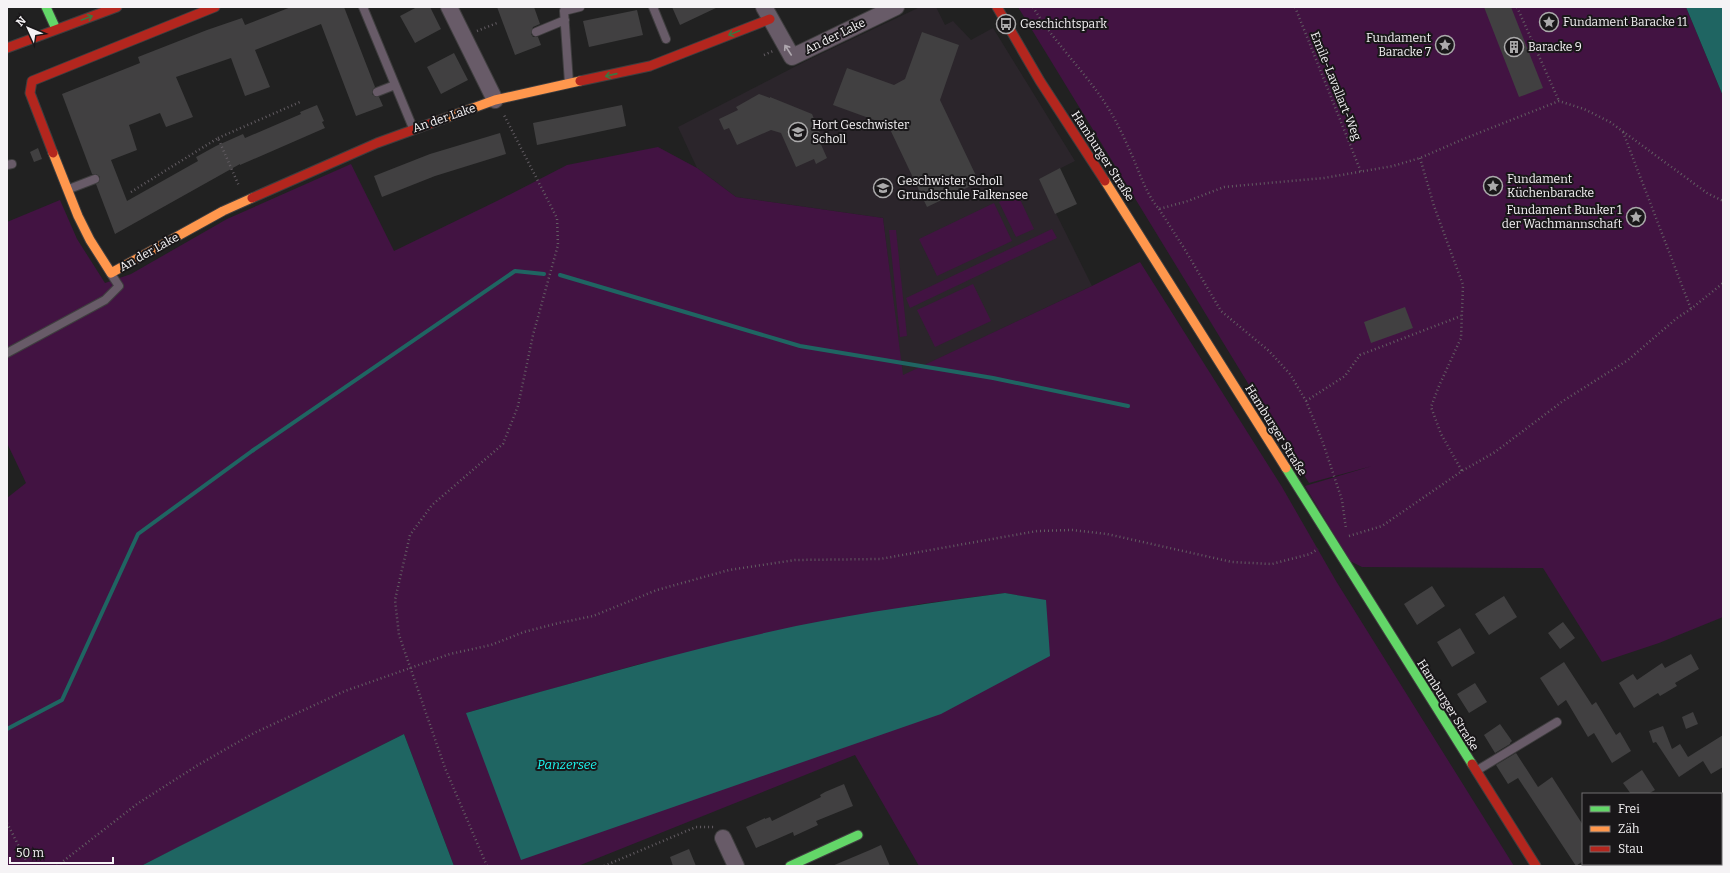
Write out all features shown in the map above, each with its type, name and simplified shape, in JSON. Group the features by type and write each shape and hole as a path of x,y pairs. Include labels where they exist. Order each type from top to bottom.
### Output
{"street":[{"path":"46,7 56,29"},
{"path":"7,48 118,7"},
{"name":"An der Lake","path":"215,7 32,81 30,93 68,189 90,240 111,273 223,211 354,151 415,133 495,100 650,66 767,13 792,57 896,7"},
{"path":"449,7 495,100"},
{"name":"Hamburger Straße","path":"997,7 1040,81 1119,202 1536,866"},
{"path":"790,866 858,835"},
{"path":"723,838 736,866"}],"lane":[{"path":"363,7 415,133"},
{"path":"569,84 564,10 580,7"},
{"path":"653,7 666,38"},
{"path":"536,32 565,20"},
{"path":"378,92 396,85"},
{"path":"68,189 95,179"},
{"path":"7,353 105,300 119,286 111,273"},
{"path":"1476,771 1557,722"}],"path":[{"path":"1033,7 1045,28 1080,68 1110,111 1132,156 1150,199 1159,209 1184,248 1221,311 1255,338 1290,374 1306,401 1323,443 1342,500 1347,536 1382,526 1462,471 1495,452 1563,401 1628,360 1677,318 1691,309 1723,283"},
{"name":"Emile-Lavallart-Weg","path":"1295,7 1361,172"},
{"path":"1516,7 1558,102"},
{"path":"465,39 477,31 497,23"},
{"path":"487,866 445,768 410,667 399,635 395,600 410,535 432,505 503,444 518,406 533,335 558,245 557,218 495,100"},
{"path":"131,192 218,138 300,102"},
{"path":"1159,209 1224,187 1324,178 1394,166 1420,158 1466,138 1558,102 1584,109 1610,122 1707,193 1723,201"},
{"path":"1622,131 1691,309"},
{"path":"218,138 246,201"},
{"path":"1420,158 1434,206 1463,285 1461,338 1431,407 1441,434 1462,471"},
{"path":"1306,401 1345,376 1360,355 1461,316"},
{"path":"57,866 136,804 198,765 254,733 345,691 450,654 491,645 524,632 559,622 593,616 657,590 729,570 795,560 880,559 1037,531 1072,530 1107,534 1232,562 1272,564 1310,554 1322,547"},
{"path":"7,823 29,866"},
{"path":"604,866 696,827 714,826 723,838"}],"shaded area":[{"name":"Geschwister Scholl Grundschule Falkensee","path":"920,7 936,7 945,25 953,21 971,40 993,28 1075,161 1039,179 1092,286 902,376 883,218 736,197 697,168 678,127 806,61"},
{"path":"1018,7 1686,7 1723,96 1723,617 1659,643 1602,662 1543,568 1362,567 1350,561 1305,486 1372,466 1309,483"},
{"path":"658,147 697,168 736,197 883,218 903,375 1140,262 1282,487 1336,581 1514,866 919,866 855,755 578,866 454,866 404,734 141,866 7,866 7,498 26,483 7,443 7,222 60,200 77,239 105,283 131,274 227,219 351,164 394,251 567,165","holes":["1005,593 1046,601 466,713 640,664 921,604"]},
{"path":"1017,193 1034,229 1016,237 999,202"},
{"path":"994,203 1012,241 937,276 919,239"},
{"path":"1052,229 1057,238 910,308 906,298"},
{"path":"889,230 896,230 907,336 900,337"},
{"path":"973,284 991,321 935,347 917,310"}],"water":[{"path":"1686,7 1723,7 1723,96"},
{"name":"Panzersee","path":"1005,593 1046,600 1050,656 941,714 521,860 466,713 589,678 754,635 848,616"},
{"path":"404,734 454,866 141,866 178,847"}],"building":[{"path":"291,7 344,7 375,87 372,94 379,97 383,106 356,116 321,24 255,50 270,87 245,96 231,58 176,77 193,117 166,127 160,113 129,125 137,150 111,160 127,201 198,161 196,157 216,146 243,134 245,138 301,114 300,112 317,105 324,121 322,122 325,128 240,164 115,234 96,184 99,182 100,177 96,174 92,174 62,94 140,63 138,57 207,30 242,18 245,25"},
{"path":"417,7 430,7 441,29 415,43 400,16"},
{"path":"497,7 534,7 540,24 533,27 531,34 533,37 538,37 541,45 515,55"},
{"path":"672,7 718,7 680,25"},
{"name":"Baracke 9","path":"1484,7 1511,7 1543,88 1519,97"},
{"path":"637,10 643,35 589,47 583,21"},
{"path":"922,32 959,45 940,100 979,182 927,207 888,125 833,105 847,68 894,85 905,79"},
{"path":"454,53 468,80 441,94 427,67"},
{"name":"Hort Geschwister Scholl","path":"759,94 812,114 822,138 819,140 827,158 816,164 814,159 796,167 781,133 771,130 737,145 729,128 724,130 719,119 738,110 736,107"},
{"path":"622,105 626,126 537,145 533,123"},
{"path":"500,133 506,154 435,176 382,197 374,176 430,154"},
{"path":"38,148 42,159 34,162 30,152"},
{"path":"1060,168 1077,204 1055,214 1039,179"},
{"path":"1405,307 1413,328 1371,343 1364,322"},
{"path":"1432,586 1445,606 1417,625 1404,604"},
{"path":"1504,596 1517,617 1489,635 1475,614"},
{"path":"1563,622 1575,638 1560,649 1548,633"},
{"path":"1460,628 1475,653 1452,667 1437,642"},
{"path":"1691,654 1699,669 1675,683 1677,686 1660,696 1658,693 1634,708 1619,683 1633,674 1637,680 1662,663 1665,668"},
{"path":"1564,662 1592,705 1596,702 1616,735 1620,732 1631,751 1612,763 1594,733 1588,737 1566,700 1558,706 1540,678"},
{"path":"1475,683 1487,702 1469,713 1457,694"},
{"path":"1693,712 1698,724 1686,729 1682,717"},
{"path":"1500,724 1512,741 1510,744 1495,753 1484,735"},
{"path":"1663,726 1672,749 1680,744 1688,757 1723,735 1723,767 1711,774 1703,761 1679,777 1656,742 1653,743 1649,731"},
{"path":"1516,753 1538,787 1552,777 1582,823 1582,862 1576,866 1518,778 1508,784 1496,765"},
{"path":"1642,770 1655,790 1650,793 1630,793 1623,783"},
{"path":"844,784 853,806 816,821 818,825 794,836 793,832 756,848 746,827 765,818 770,817 772,821 821,797 820,795 825,792"},
{"path":"881,845 890,866 832,866 870,850"},
{"path":"689,849 696,866 673,866 670,857"}],"waterway":[{"path":"7,729 62,700 138,534 252,451 515,271 544,274"},
{"path":"560,275 800,346 993,378 1128,406"}],"traffic: fast":[{"path":"46,7 56,29"},
{"path":"1286,468 1472,764"},
{"path":"790,866 858,835"}],"traffic: slow":[{"path":"432,123 495,100 580,81"},
{"path":"53,153 78,216 90,240 111,273 223,211 252,198"},
{"path":"1105,181 1286,468"}],"traffic: jam":[{"path":"7,48 117,7"},
{"path":"53,153 30,93 32,81 215,7"},
{"path":"997,7 1040,81 1105,181"},
{"path":"580,81 650,66 770,19"},
{"path":"252,198 377,143 432,123"},
{"path":"1472,764 1536,866"}],"place":[{"name":"Fundament Baracke 11","path":"1549,22"},
{"name":"Geschichtspark","path":"1006,24"},
{"name":"Fundament Baracke 7","path":"1445,45"},
{"name":"Baracke 9","path":"1514,47"},
{"name":"Hort Geschwister Scholl","path":"798,132"},
{"name":"Fundament Küchenbaracke","path":"1493,186"},
{"name":"Geschwister Scholl Grundschule Falkensee","path":"883,188"},
{"name":"Fundament Bunker 1 der Wachmannschaft","path":"1636,217"}]}
